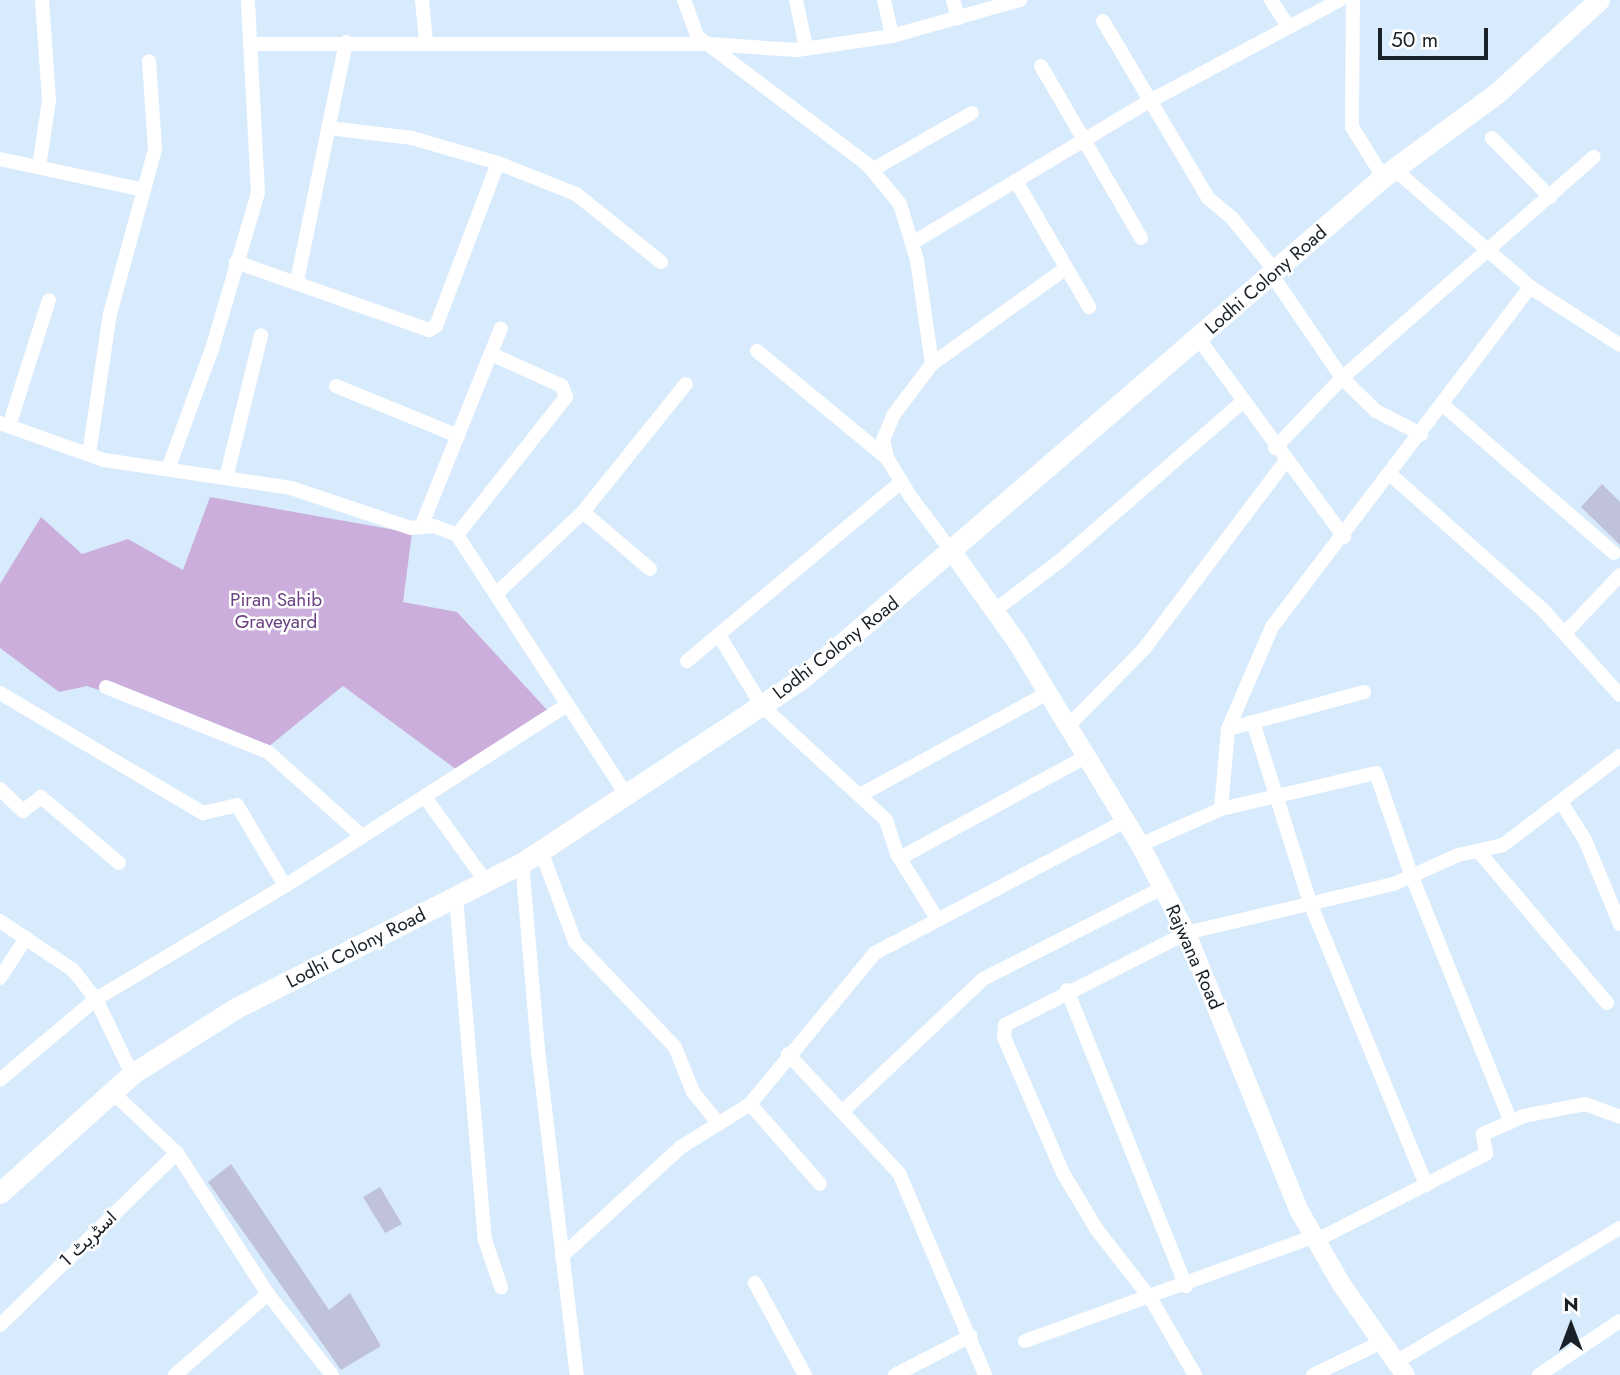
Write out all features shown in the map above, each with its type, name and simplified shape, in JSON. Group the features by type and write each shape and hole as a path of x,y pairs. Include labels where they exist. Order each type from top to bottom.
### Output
{"main road":[{"name":"Lodhi Colony Road","path":"0,1193 111,1090 132,1074 236,1009 522,863 628,797 762,706 953,553 1389,173 1497,93 1600,0"}],"street":[{"path":"39,167 49,100 42,0"},
{"path":"167,469 212,349 258,192 248,0"},
{"path":"422,0 426,42"},
{"path":"684,0 697,36 872,170 900,204 912,243 932,364"},
{"path":"796,0 806,48"},
{"path":"884,0 892,36"},
{"path":"953,0 958,18"},
{"path":"250,44 708,44 806,48 892,36 1000,3 1020,0"},
{"path":"1271,0 1287,25"},
{"path":"912,243 1148,102 1287,25 1340,0"},
{"path":"1353,0 1352,127 1389,173 1530,287 1620,345"},
{"path":"1103,22 1148,102 1208,198 1232,218 1274,274 1342,379 1376,411 1421,434"},
{"path":"297,281 346,42"},
{"path":"89,454 110,314 144,190 157,122 149,61"},
{"path":"1041,66 1082,141 1141,237"},
{"path":"872,170 972,113"},
{"path":"328,128 412,138 498,163 576,194 661,262"},
{"path":"1492,138 1550,197"},
{"path":"1275,448 1342,379 1489,254 1594,157"},
{"path":"0,159 144,190"},
{"path":"236,262 297,281 429,330 436,326 498,163"},
{"path":"1016,181 1089,307"},
{"path":"953,553 901,482 887,458 883,440 894,414 932,364 1066,268"},
{"path":"1221,809 1228,729 1272,627 1345,537 1530,287"},
{"path":"49,300 4,424 89,454 291,488 421,527 457,535 628,797"},
{"path":"421,527 501,328"},
{"path":"226,478 261,335"},
{"path":"1198,338 1285,462 1345,537"},
{"path":"757,351 887,458"},
{"path":"457,535 566,397 562,386 491,354"},
{"path":"496,594 583,512 686,384"},
{"path":"336,386 458,436"},
{"path":"995,610 1061,560 1242,401"},
{"path":"1443,405 1614,552"},
{"path":"1068,726 1144,649 1285,462"},
{"path":"1391,475 1565,633 1620,695"},
{"path":"687,661 901,482"},
{"path":"583,512 650,569"},
{"name":"Rajwana Road","path":"953,553 995,610 1140,845 1186,933 1314,1239 1401,1368"},
{"path":"1565,633 1620,575"},
{"path":"720,636 762,706 886,820 900,858 936,917"},
{"path":"106,687 268,752 362,836"},
{"path":"1228,729 1364,692"},
{"path":"0,693 203,813 237,806 285,886"},
{"path":"860,795 1048,693"},
{"path":"0,1080 96,999 285,886 567,705"},
{"path":"1253,722 1310,903 1426,1185"},
{"path":"900,858 1087,756"},
{"path":"1195,1375 1151,1299 1097,1230 1063,1173 1004,1037 1007,1022 1186,933 1412,877 1445,860 1479,852 1513,839 1620,757"},
{"path":"1140,845 1221,809 1277,792 1376,773 1412,877 1511,1122"},
{"path":"0,789 23,811 41,797 119,863"},
{"path":"425,797 486,882"},
{"path":"1561,802 1585,840 1620,924"},
{"path":"562,1255 657,1166 750,1104 864,962 936,917 1125,821"},
{"path":"541,851 575,942 676,1047 693,1092 719,1124"},
{"path":"1479,852 1607,1003"},
{"path":"522,863 577,1375"},
{"path":"843,1111 984,979 1162,888"},
{"path":"457,897 485,1240 501,1287"},
{"path":"0,921 73,970 96,999 132,1074"},
{"path":"0,978 26,938"},
{"path":"1067,990 1186,1286"},
{"path":"788,1054 843,1111 908,1187 985,1375"},
{"path":"111,1090 177,1153 268,1294 332,1375"},
{"path":"750,1104 820,1184"},
{"path":"1025,1341 1151,1299 1314,1239 1486,1154 1483,1135 1511,1122 1574,1104 1620,1117"},
{"name":"اسٹریٹ 1","path":"0,1325 177,1153"},
{"path":"1401,1368 1620,1228"},
{"path":"755,1283 805,1375"},
{"path":"175,1375 268,1294"},
{"path":"1539,1375 1620,1321"},
{"path":"898,1374 971,1336"},
{"path":"1313,1375 1382,1342"}],"green space":[{"name":"Piran Sahib Graveyard","path":"210,497 412,533 403,602 457,612 549,712 457,770 343,686 268,747 87,686 59,692 0,648 0,584 41,517 82,554 128,539 183,570"}],"building":[{"path":"1602,484 1620,502 1620,545 1581,507"},
{"path":"231,1164 329,1310 350,1293 381,1346 341,1370 208,1182"},
{"path":"380,1187 402,1224 385,1233 363,1197"}]}
